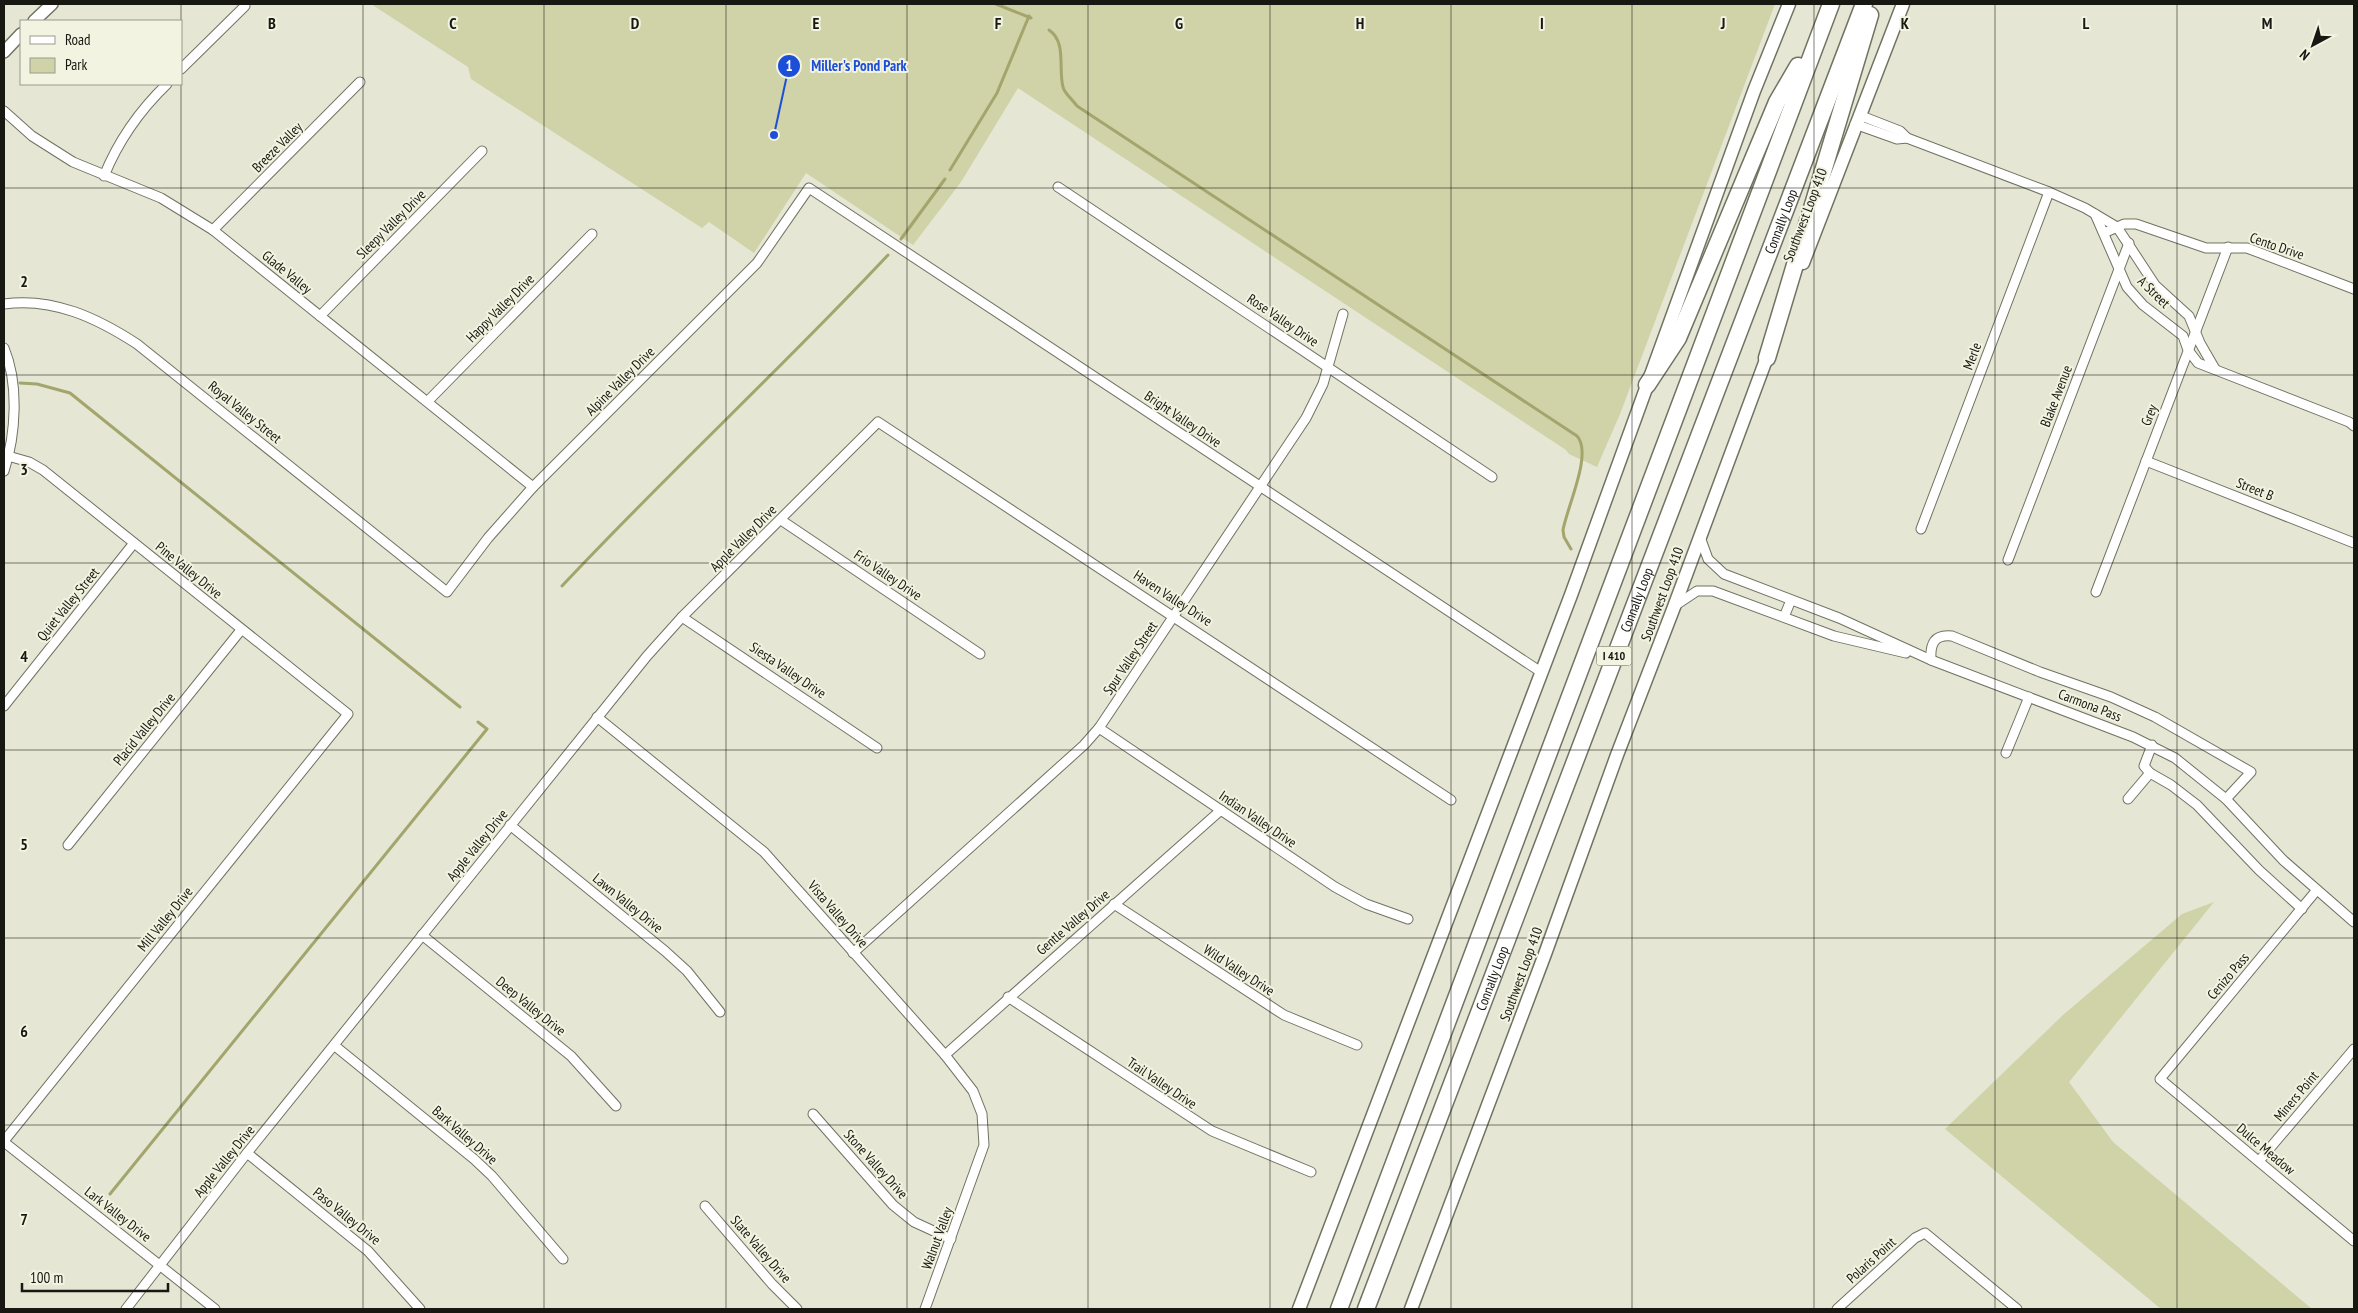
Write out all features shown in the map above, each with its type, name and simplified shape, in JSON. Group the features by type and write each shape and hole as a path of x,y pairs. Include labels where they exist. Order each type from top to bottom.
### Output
{"highway":[{"name":"Connally Loop","path":"1339,1309 1831,4"},
{"name":"Connally Loop","path":"1366,1309 1864,4"},
{"path":"1767,358 1874,4"},
{"path":"1647,385 1678,338 1777,102 1822,28"}],"main road":[{"path":"1299,1309 1541,672 1754,91 1789,4"},
{"name":"Southwest Loop 410","path":"1411,1309 1545,954 1616,755 1674,607 1902,4"}],"street":[{"path":"35,20 52,4"},
{"path":"182,68 245,6"},
{"path":"4,52 20,35"},
{"name":"Breeze Valley","path":"214,230 360,82"},
{"path":"104,176 118,145 134,119 166,85"},
{"name":"Glade Valley","path":"4,111 45,145 73,162 174,205 214,230 533,487"},
{"name":"A Street","path":"1857,119 1897,139 1907,138 2049,192 2117,227 2155,285 2186,312 2215,370"},
{"name":"Sleepy Valley Drive","path":"320,316 482,151"},
{"name":"Alpine Valley Drive","path":"447,592 488,538 533,487 757,263 809,188"},
{"name":"Bright Valley Drive","path":"809,188 1541,672"},
{"name":"Rose Valley Drive","path":"1058,188 1492,477"},
{"name":"Merle","path":"1921,529 2049,192"},
{"name":"A Street","path":"2095,214 2119,269 2134,296 2183,336 2188,350 2198,364 2353,423"},
{"name":"Cento Drive","path":"2104,233 2124,224 2136,224 2206,248 2246,248 2354,288"},
{"name":"Happy Valley Drive","path":"428,401 592,234"},
{"name":"Blake Avenue","path":"2008,560 2129,243"},
{"name":"Grey","path":"2096,592 2228,248"},
{"name":"Royal Valley Street","path":"4,304 34,302 62,308 86,316 137,344 447,592"},
{"name":"Spur Valley Street","path":"853,953 1084,745 1099,728 1175,616 1316,400 1328,367 1343,314"},
{"path":"4,348 9,364 13,399 12,430 4,471"},
{"name":"Apple Valley Drive","path":"126,1309 247,1153 335,1046 597,717 682,617 878,422"},
{"name":"Haven Valley Drive","path":"878,422 1175,616 1451,800"},
{"name":"Pine Valley Drive","path":"8,456 29,462 43,470 348,714"},
{"name":"Street B","path":"2146,461 2354,544"},
{"name":"Frio Valley Drive","path":"781,520 980,654"},
{"name":"Carmona Pass","path":"1700,535 1708,559 1724,574 1839,618 1931,660 2152,745 2187,766 2226,799 2283,860 2316,891 2354,922"},
{"name":"Quiet Valley Street","path":"4,706 134,543"},
{"name":"Carmona Pass","path":"1674,607 1690,594 1703,590 1713,591 1834,636 1931,660"},
{"path":"1784,617 1791,600"},
{"name":"Siesta Valley Drive","path":"682,617 877,748"},
{"name":"Placid Valley Drive","path":"68,845 241,630"},
{"path":"1931,660 1930,651 1934,640 1943,635 1952,636 2040,672 2110,697 2155,717 2251,772 2226,799"},
{"path":"2006,753 2029,697"},
{"name":"Mill Valley Drive","path":"4,1141 348,714"},
{"name":"Vista Valley Drive","path":"597,717 764,852 945,1055 967,1082 982,1114 984,1145 975,1175"},
{"name":"Indian Valley Drive","path":"1099,728 1335,887 1366,904 1408,919"},
{"path":"2152,745 2144,766 2150,774 2171,784 2197,805 2259,870 2302,909"},
{"path":"2128,799 2150,774"},
{"name":"Gentle Valley Drive","path":"945,1055 1008,997 1221,810"},
{"name":"Lawn Valley Drive","path":"510,825 665,951 687,971 720,1012"},
{"name":"Cenizo Pass","path":"2160,1079 2316,891"},
{"name":"Wild Valley Drive","path":"1114,904 1284,1015 1357,1045"},
{"name":"Deep Valley Drive","path":"422,935 571,1056 616,1106"},
{"name":"Trail Valley Drive","path":"1008,997 1212,1132 1311,1172"},
{"name":"Bark Valley Drive","path":"335,1046 474,1159 563,1259"},
{"name":"Miners Point","path":"2259,1161 2354,1049"},
{"name":"Dulce Meadow","path":"2160,1079 2354,1241"},
{"name":"Stone Valley Drive","path":"813,1114 893,1206 914,1222 951,1239"},
{"name":"Lark Valley Drive","path":"4,1141 215,1309"},
{"name":"Paso Valley Drive","path":"247,1153 372,1255 420,1309"},
{"name":"Walnut Valley","path":"925,1309 975,1175"},
{"name":"Slate Valley Drive","path":"705,1206 772,1284 797,1309"},
{"name":"Polaris Point","path":"1837,1309 1915,1238 1925,1233 2017,1309"}],"green space":[{"path":"371,4 1775,4 1620,414 1597,467 1569,454 1566,450 1018,88 961,182 913,245 806,173 754,253 709,222 702,228 471,79 468,67"},
{"path":"2214,902 2069,1082 2113,1142 2312,1309 2161,1309 1945,1129 2063,1015 2182,914"}],"waterway":[{"path":"996,4 1031,18"},
{"path":"950,170 997,93 1029,16"},
{"path":"1049,30 1058,41 1064,89 1077,106 1577,436 1581,444 1581,467 1563,530 1564,537 1571,549"},
{"path":"901,239 945,179"},
{"path":"562,586 888,255"},
{"path":"20,383 37,384 70,393 460,707"},
{"path":"110,1194 487,729 478,722"}],"place":[{"name":"Miller's Pond Park","path":"774,135"}]}
